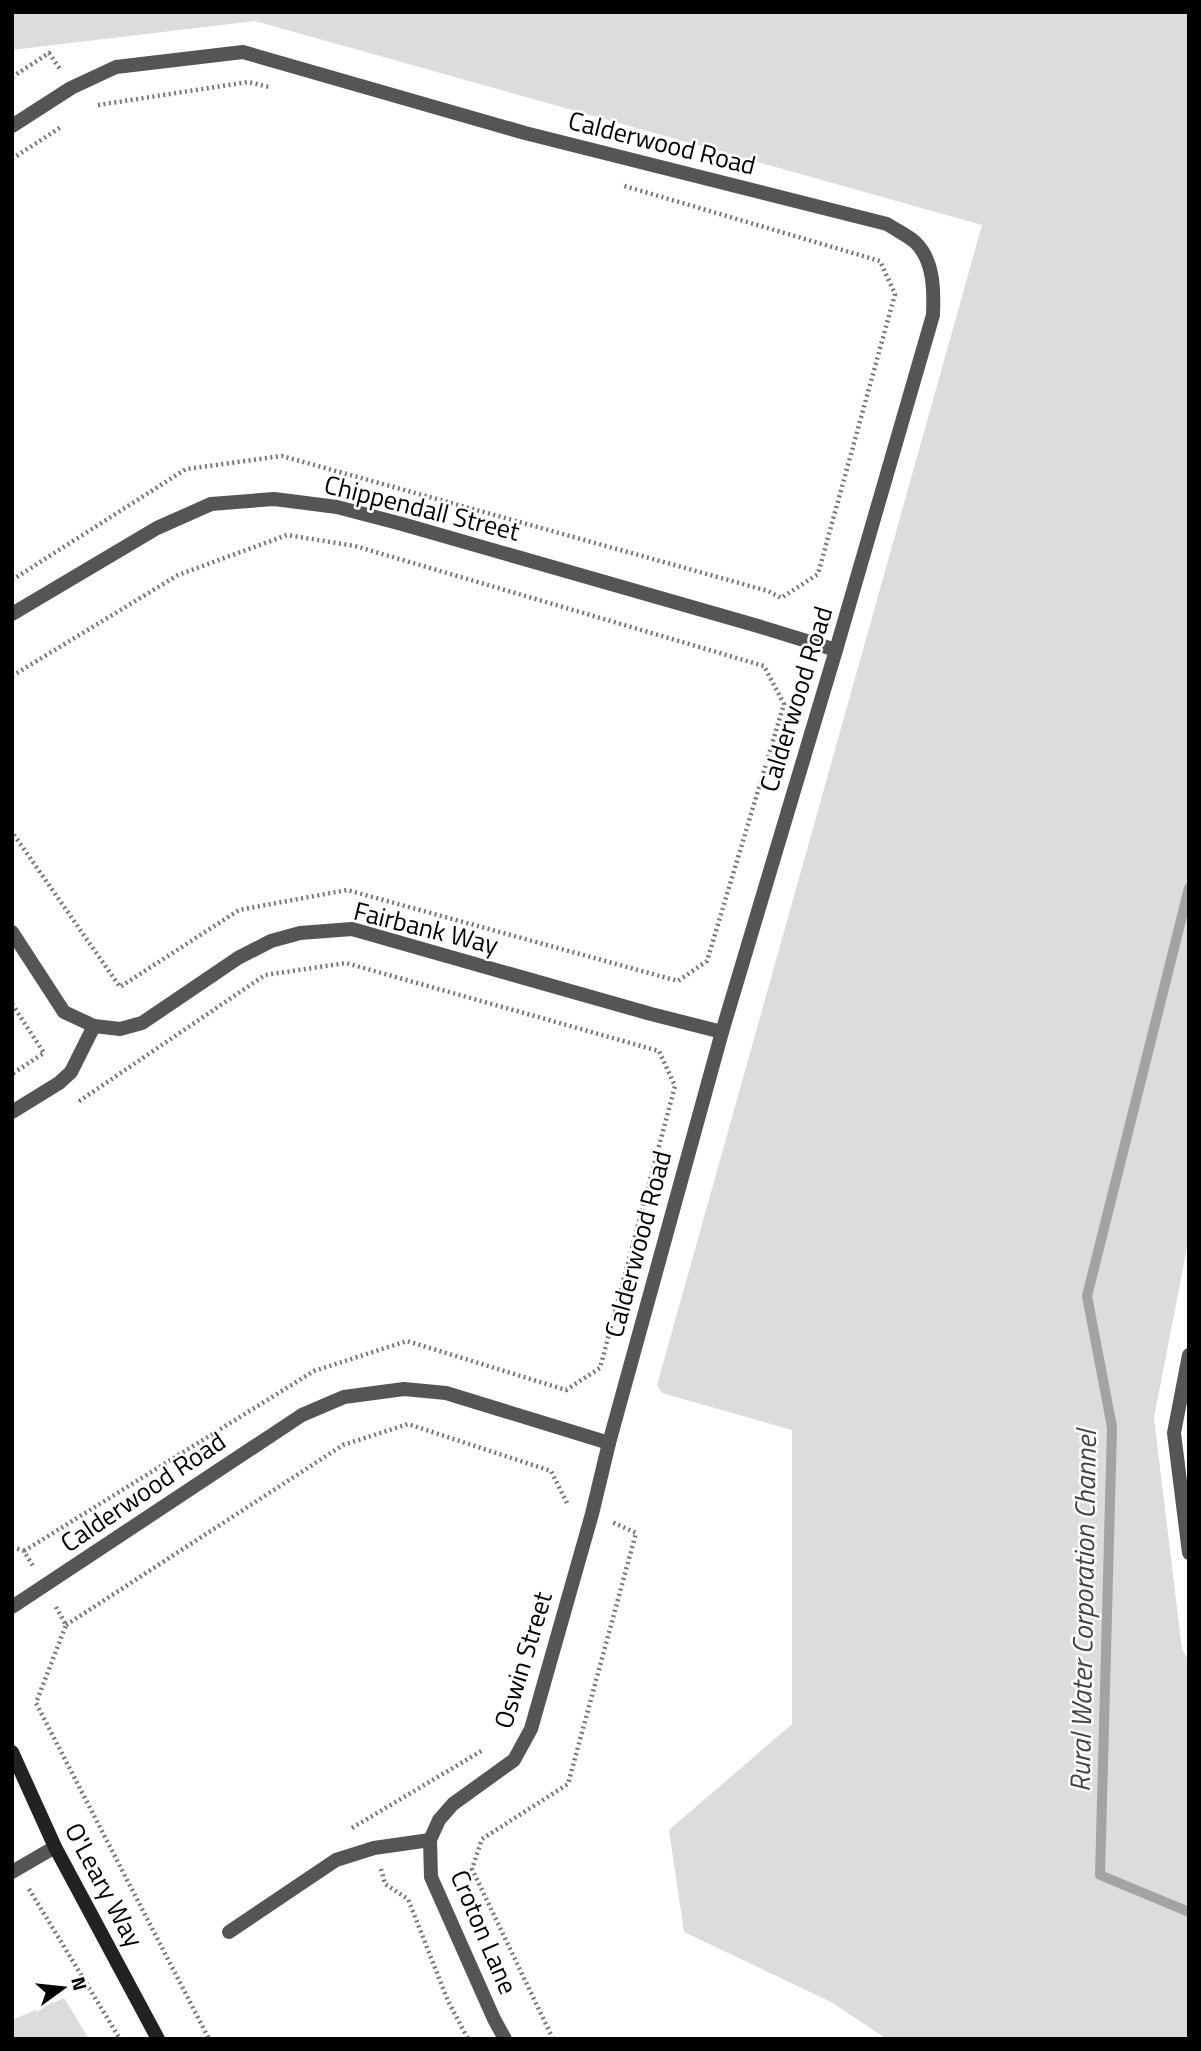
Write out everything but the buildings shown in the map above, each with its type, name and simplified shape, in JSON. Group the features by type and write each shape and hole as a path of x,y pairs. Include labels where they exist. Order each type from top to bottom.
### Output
{"street":[{"name":"Calderwood Road","path":"12,126 72,88 116,66 243,52 525,133 887,224 916,243 928,264 935,287 933,315 722,1032 609,1443 446,1393 404,1389 344,1397 302,1415 12,1607"},
{"name":"Chippendall Street","path":"12,614 157,528 211,504 274,499 337,508 402,524 836,650"},
{"name":"Fairbank Way","path":"12,932 64,1012 94,1026 120,1029 142,1023 239,958 271,941 300,933 352,929 722,1032"},
{"path":"12,1112 59,1083 71,1072 94,1026"},
{"path":"1189,1355 1174,1433 1189,1553"},
{"name":"Oswin Street","path":"430,1840 439,1820 453,1804 514,1760 531,1729 592,1514 609,1443"},
{"name":"O'Leary Way","path":"12,1752 55,1847 158,2039"},
{"path":"229,1932 336,1860 374,1848 430,1840"},
{"name":"Croton Lane","path":"430,1840 431,1877 494,2020 505,2039"},
{"path":"15,1871 55,1847"}],"path":[{"path":"12,77 50,53"},
{"path":"93,105 248,82 275,89"},
{"path":"12,159 70,121"},
{"path":"12,580 186,470 282,456 755,588 781,598 818,574 895,294 880,261 608,181"},
{"path":"12,676 178,575 287,535 355,547 764,666 784,704 707,961 678,981 347,890 239,910 120,987 12,832"},
{"path":"24,1551 314,1371 407,1341 566,1390 600,1368 675,1086 659,1051 346,963 265,975 74,1104"},
{"path":"12,1004 44,1053 12,1073"},
{"path":"208,2039 36,1703 66,1625 343,1445 408,1424 551,1471 570,1507 636,1533 568,1784 482,1839 472,1869 553,2039"},
{"path":"12,1547 24,1551 66,1625"},
{"path":"349,1830 485,1748"},
{"path":"360,1822 374,1848 385,1884 408,1899 448,2001 468,2039"},
{"path":"15,1871 120,2039"}],"shaded area":[{"path":"12,12 1189,12 1189,1237 1154,1418 1182,1649 1189,1661 1189,2039 887,2039 831,2002 684,1932 669,1830 792,1724 792,1430 662,1393 657,1385 982,225 255,21 12,50"},
{"path":"64,1998 89,2039 12,2039 12,2020"}],"waterway":[{"name":"Rural Water Corporation Channel","path":"1189,888 1087,1296 1112,1427 1100,1875 1189,1912"}]}
